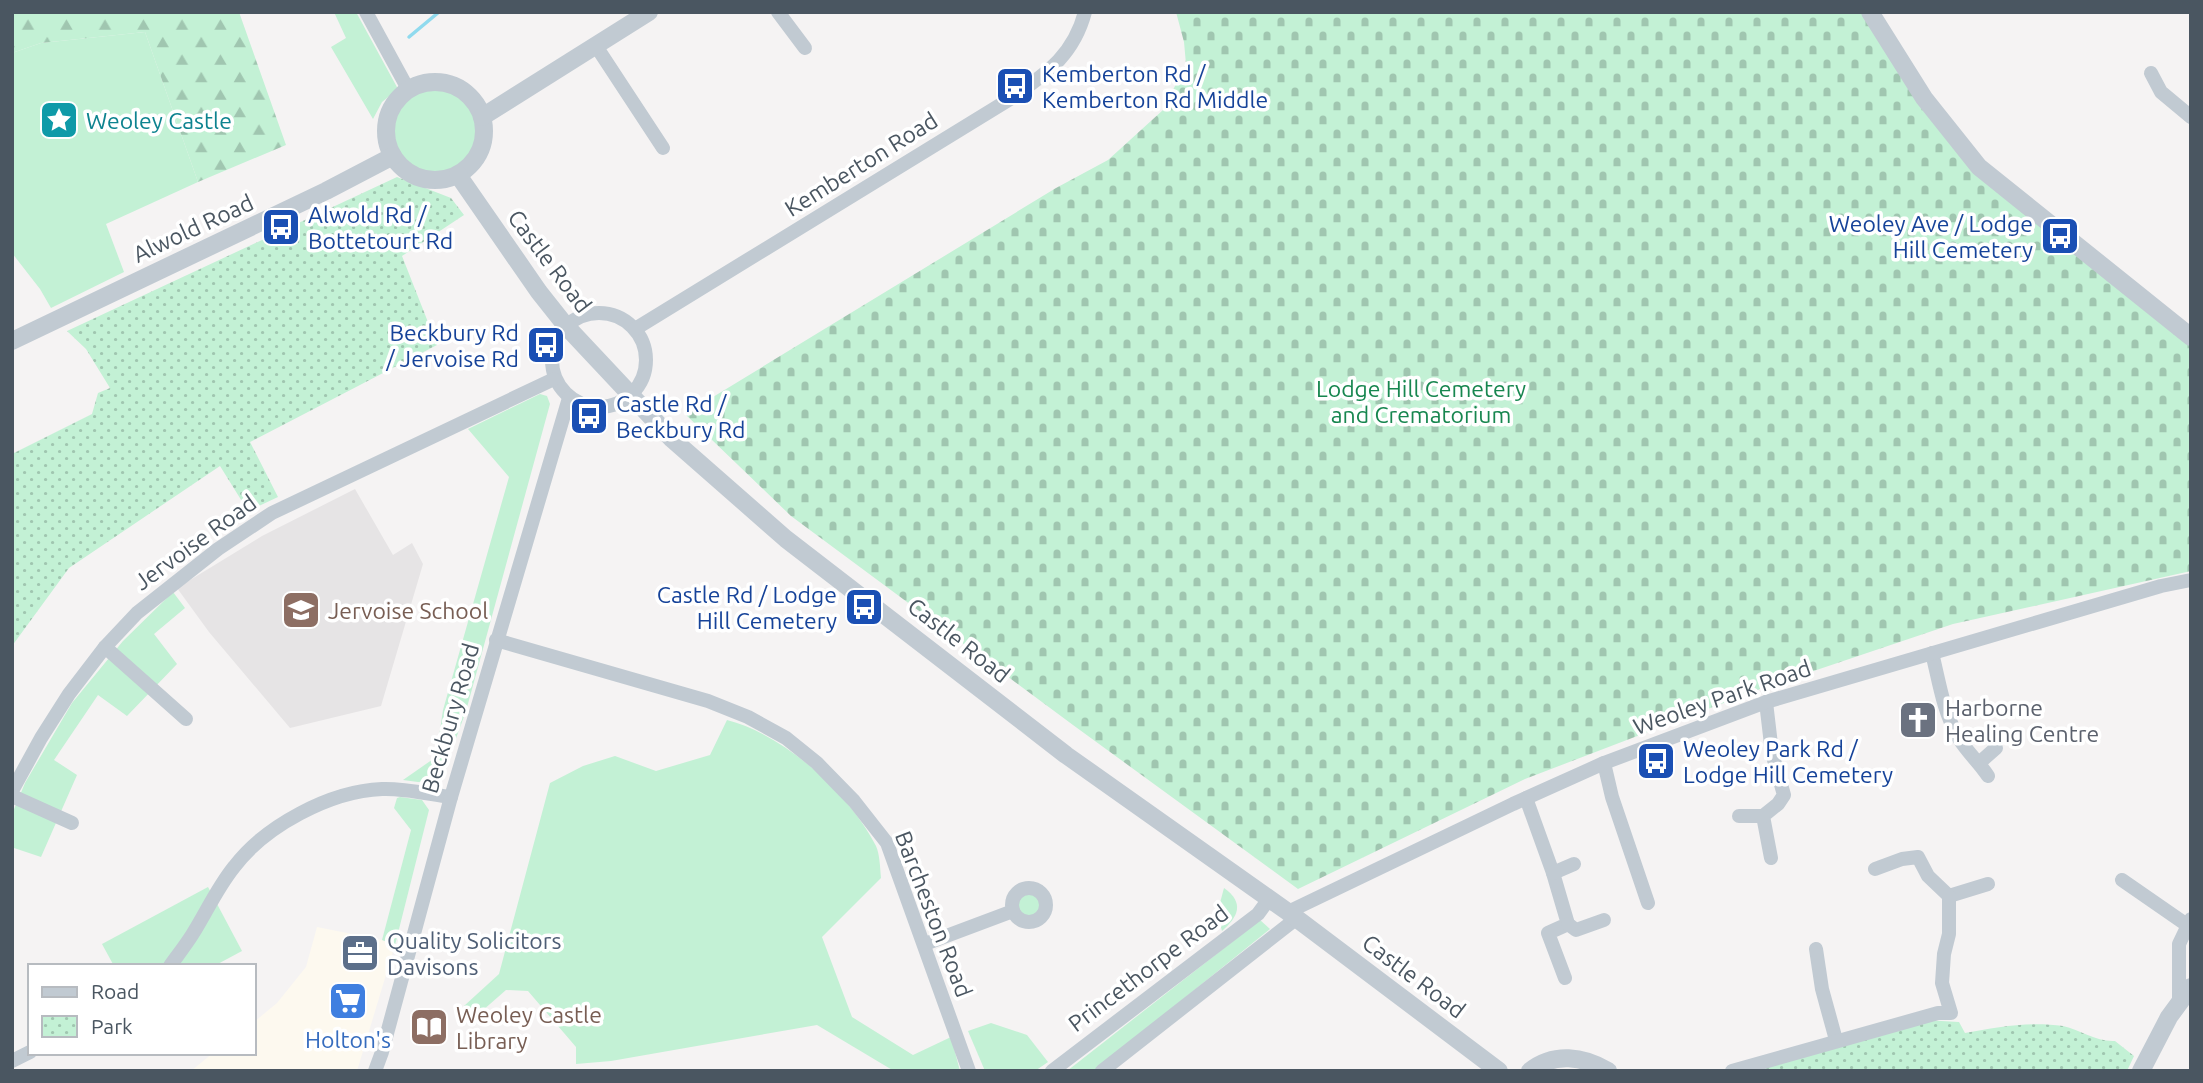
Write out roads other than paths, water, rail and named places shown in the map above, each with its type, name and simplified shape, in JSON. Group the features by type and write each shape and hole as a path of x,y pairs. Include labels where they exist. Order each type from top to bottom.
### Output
{"street":[{"path":"366,12 408,89"},
{"path":"482,117 649,12"},
{"path":"778,12 805,48"},
{"name":"Kemberton Road","path":"635,329 1010,99 1054,67 1072,44 1084,12"},
{"path":"1870,12 1924,98 1979,167 2191,337"},
{"path":"596,46 663,148"},
{"path":"2151,74 2161,92 2191,117"},
{"path":"442,82 459,88 473,100 482,117 484,134 478,155 472,164 458,175 430,180 414,176 393,156 387,142 386,128 393,108 408,89 442,82"},
{"name":"Alwold Road","path":"12,341 326,191 393,156"},
{"name":"Castle Road","path":"458,175 539,292 566,326 672,439 786,539 1066,755 1293,915 1499,1071"},
{"path":"600,312 616,315 635,329 645,345 647,363 642,380 630,396 607,407 587,407 569,398 554,379 552,366 553,344 566,326 584,314 600,312"},
{"name":"Jervoise Road","path":"12,794 55,716 105,647 137,613 218,549 272,513 554,379"},
{"name":"Beckbury Road","path":"375,1071 496,640 569,398"},
{"name":"Weoley Park Road","path":"1293,915 1525,798 1604,763 1766,702 2161,586 2191,580"},
{"name":"Barcheston Road","path":"496,640 708,701 748,717 786,738 817,764 854,801 887,843 969,1071"},
{"path":"105,647 187,719"},
{"path":"1932,653 1941,696 1951,722 1958,737 1988,776"},
{"path":"1739,816 1763,816 1778,804 1784,795 1772,753 1766,702"},
{"path":"1979,763 1996,748"},
{"path":"1604,763 1612,797 1648,903"},
{"path":"171,964 236,863 284,822 319,803 378,789 451,797"},
{"path":"12,794 72,823"},
{"path":"1525,798 1553,873 1568,924 1576,930 1604,920"},
{"path":"1763,816 1771,858"},
{"path":"1732,1071 1836,1040 1938,1013 1951,1013 1942,983 1944,954 1949,934 1949,896 1928,876 1918,857 1902,859 1875,869"},
{"path":"1553,873 1574,864"},
{"path":"2122,880 2189,922 2179,944 2179,1002"},
{"path":"1949,896 1988,884"},
{"name":"Princethorpe Road","path":"1052,1071 1258,914 1269,899"},
{"path":"925,944 1013,911"},
{"path":"1102,1071 1293,915"},
{"path":"1565,978 1548,933 1568,924"},
{"path":"1816,949 1828,1018 1836,1040"},
{"path":"2141,1071 2167,1024 2172,1020 2179,1002 2191,987"},
{"name":"Beckbury Road","path":"382,1052 387,1071"},
{"path":"12,1061 28,1053"},
{"path":"1530,1071 1547,1061 1572,1058 1585,1059 1608,1071"}],"waterway":[{"path":"409,37 439,12"}],"place":[{"name":"Kemberton Rd / Kemberton Rd Middle","path":"1015,86"},
{"name":"Weoley Castle","path":"59,120"},
{"name":"Alwold Rd / Bottetourt Rd","path":"281,227"},
{"name":"Weoley Ave / Lodge Hill Cemetery","path":"2060,236"},
{"name":"Beckbury Rd / Jervoise Rd","path":"546,345"},
{"name":"Castle Rd / Beckbury Rd","path":"589,416"},
{"name":"Castle Rd / Lodge Hill Cemetery","path":"864,607"},
{"name":"Jervoise School","path":"301,610"},
{"name":"Harborne Healing Centre","path":"1918,720"},
{"name":"Weoley Park Rd / Lodge Hill Cemetery","path":"1656,761"},
{"name":"Quality Solicitors Davisons","path":"360,953"},
{"name":"Holton's","path":"348,1001"},
{"name":"Weoley Castle Library","path":"429,1027"}],"park label":[{"name":"Lodge Hill Cemetery and Crematorium","path":"1421,401"}]}
